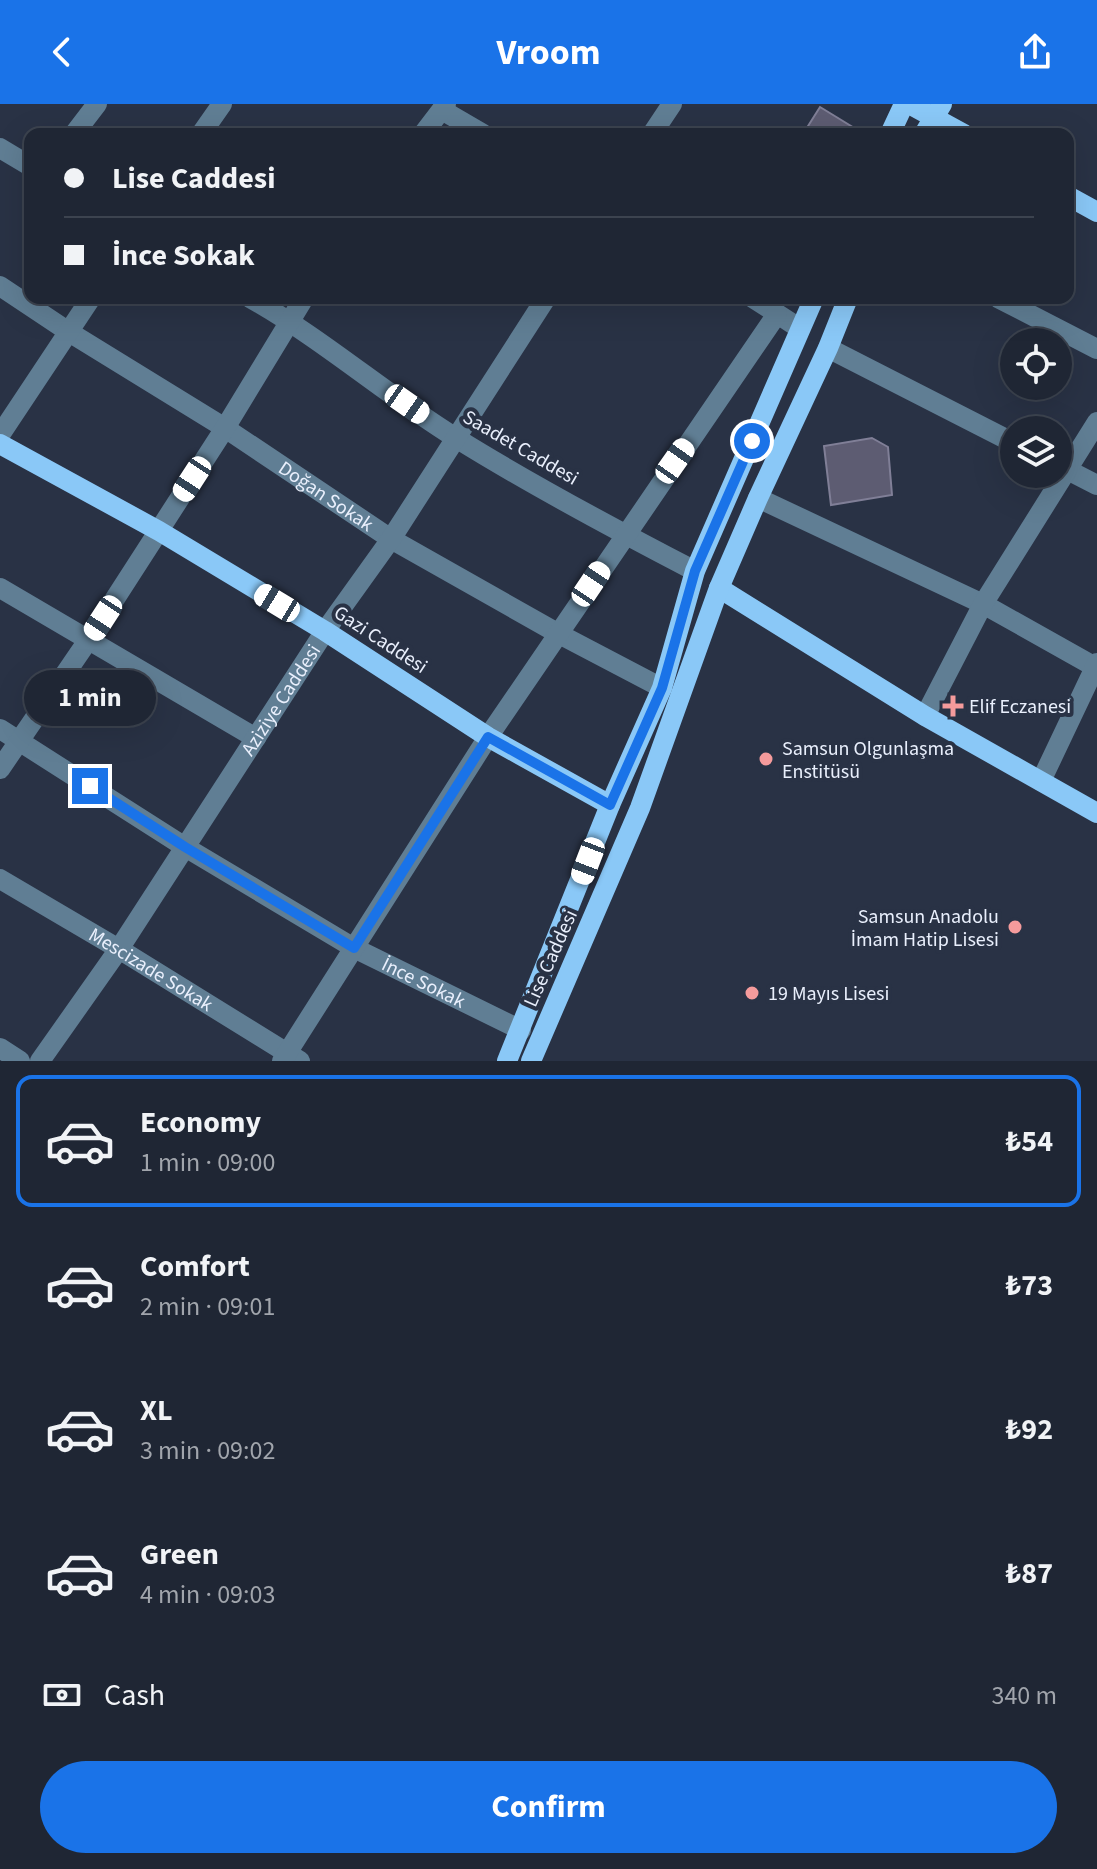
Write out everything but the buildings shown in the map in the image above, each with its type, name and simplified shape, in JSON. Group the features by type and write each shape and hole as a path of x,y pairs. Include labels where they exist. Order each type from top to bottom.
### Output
{"main road":[{"path":"893,128 906,104 953,128"},
{"path":"1074,199 1097,212"},
{"name":"Lise Caddesi","path":"507,1061 610,805 662,688 695,571 811,304"},
{"name":"Lise Caddesi","path":"531,1061 640,808 719,588 846,304"},
{"name":"Gazi Caddesi","path":"0,444 159,531 325,631 488,737 610,805"},
{"path":"719,588 925,716 1097,813"}],"street":[{"path":"79,128 97,104"},
{"path":"205,128 222,104"},
{"path":"656,128 672,104"},
{"path":"428,128 444,107 474,128"},
{"path":"0,148 24,162"},
{"name":"Doğan Sokak","path":"0,286 24,302"},
{"name":"Doğan Sokak","path":"27,304 225,428 391,539 662,688"},
{"path":"0,435 87,304"},
{"name":"Saadet Caddesi","path":"261,304 289,320 455,437 695,571"},
{"path":"0,769 159,531 300,304"},
{"name":"Aziziye Caddesi","path":"40,1061 119,949 325,631 391,539 542,304"},
{"path":"762,304 799,328"},
{"path":"1010,304 1097,349"},
{"path":"289,1059 354,948 488,737 777,314"},
{"path":"828,348 1000,436"},
{"path":"1072,455 1097,422"},
{"path":"1072,473 1097,485"},
{"path":"925,716 983,604 1050,488"},
{"path":"758,498 983,604 1096,666 1041,781"},
{"path":"0,588 256,738"},
{"name":"İnce Sokak","path":"0,729 185,847 354,948 521,1030"},
{"name":"Mescizade Sokak","path":"0,879 119,949 289,1059"},
{"path":"0,1048 20,1061"}],"place":[{"name":"Elif Eczanesi","path":"953,706"},
{"name":"Samsun Olgunlaşma Enstitüsü","path":"766,759"},
{"name":"Samsun Anadolu İmam Hatip Lisesi","path":"1015,927"},
{"name":"19 Mayıs Lisesi","path":"752,993"}],"route":[{"path":"90,786 354,948 488,737 610,805 662,688 695,571 752,441"}]}
